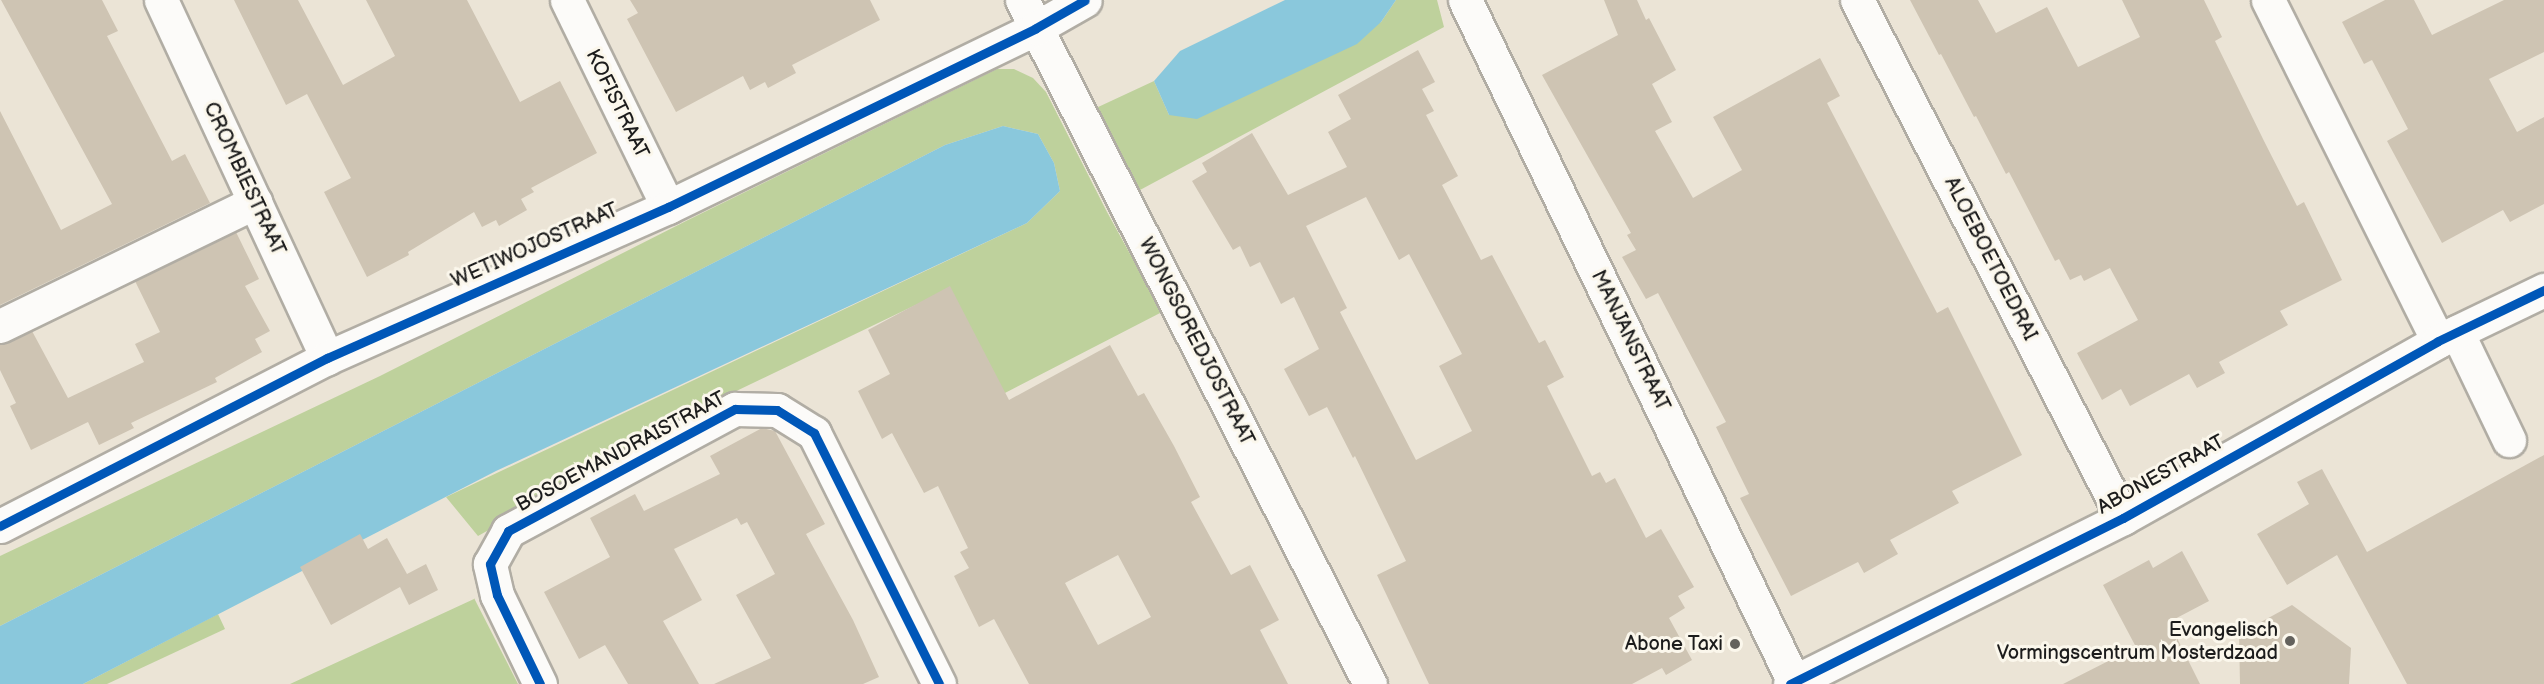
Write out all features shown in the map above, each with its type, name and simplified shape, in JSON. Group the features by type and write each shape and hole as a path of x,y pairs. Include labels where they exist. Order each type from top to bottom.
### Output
{"street":[{"name":"CROMBIESTRAAT","path":"161,0 327,358"},
{"name":"KOFISTRAAT","path":"567,0 668,207"},
{"name":"WETIWOJOSTRAAT","path":"3,517 327,358 668,207 1029,14 1085,0"},
{"name":"MANJANSTRAAT","path":"1465,0 1792,683"},
{"name":"ALOEBOETOEDRAI","path":"1857,0 2123,518"},
{"path":"2268,0 2448,336 2509,440"},
{"name":"WONGSOREDJOSTRAAT","path":"1029,14 1370,684"},
{"path":"0,326 255,202"},
{"name":"ABONESTRAAT","path":"1792,683 2123,518 2448,336 2544,290"},
{"name":"BOSOEMANDRAISTRAAT","path":"540,684 497,595 490,564 508,531 735,409 777,410 814,434 939,684"}],"green space":[{"path":"1396,0 1437,0 1444,27 1140,190 1096,108 1154,81 1169,115 1381,22"},
{"path":"997,69 1014,69 1033,78 1046,92 1107,212 1162,312 1003,394 949,289 728,395 478,536 446,497 1027,223 1060,191 1054,163 1038,134 1003,126 945,145 0,626 0,556 380,376 688,220"},
{"path":"474,599 518,684 290,684"},
{"path":"218,614 225,629 107,684 83,684"}],"water":[{"path":"1285,0 1396,0 1381,22 1357,44 1197,119 1169,115 1154,81 1180,51"},
{"path":"1003,126 1038,134 1054,163 1060,191 1027,223 496,471 83,684 0,684 0,626 945,145"}],"building":[{"path":"1,0 102,0 118,31 107,36 172,161 185,154 210,203 0,305 0,111 61,230 112,204"},
{"path":"234,0 298,0 343,85 395,56 366,0 467,0 520,102 560,81 597,153 531,188 534,192 521,199 527,210 499,226 496,220 482,227 474,212 408,252 409,255 367,277 324,192 351,178 307,94 286,105"},
{"path":"630,0 870,0 880,20 792,65 796,73 768,88 765,82 750,90 743,76 676,112 627,19 638,13"},
{"path":"1604,0 1637,0 1646,20 1649,18 1676,70 1652,84 1672,122 1655,131 1693,198 1742,170 1713,117 1820,58 1840,96 1827,103 1937,313 1948,307 2022,455 1952,491 1959,503 1890,540 1898,554 1864,573 1858,562 1791,596 1740,498 1749,494 1716,427 1726,422 1658,293 1646,299 1622,257 1636,250 1627,235 1631,233 1542,75 1618,35"},
{"path":"1910,0 1978,0 1996,33 2047,7 2078,67 2140,37 2122,0 2204,0 2222,37 2215,41 2264,141 2297,206 2304,202 2342,280 2280,311 2288,325 2219,362 2225,373 2197,388 2189,374 2130,406 2121,389 2102,400 2077,353 2138,320 2110,268 2084,281 2081,275 2070,280 2059,259 2055,261 2009,172 2006,174"},
{"path":"2385,0 2414,0 2432,35 2504,0 2544,0 2544,52 2489,79 2517,132 2544,117 2544,204 2510,222 2503,210 2442,243 2387,141 2408,129 2372,60 2364,64 2342,22"},
{"path":"1418,50 1435,82 1422,89 1434,111 1426,115 1458,176 1442,185 1481,260 1492,255 1539,343 1545,340 1564,377 1547,386 1592,476 1600,472 1606,483 1615,478 1646,538 1661,529 1694,587 1678,596 1685,608 1669,618 1692,660 1666,675 1662,668 1632,684 1429,684 1377,575 1406,561 1355,456 1353,458 1327,407 1309,416 1284,369 1319,349 1294,297 1281,304 1260,262 1250,267 1240,246 1233,250 1192,181 1207,172 1202,163 1252,133 1288,195 1347,167 1328,132 1351,119 1338,95","holes":["1366,197 1399,260 1409,254 1462,354 1439,366 1472,431 1416,460 1340,312 1347,308 1306,226"]},
{"path":"236,232 259,279 245,286 270,331 255,339 262,352 215,378 217,382 131,423 134,428 99,445 88,422 31,450 10,406 16,403 0,370 0,345 32,331 68,398 144,362 135,344 160,332 135,281"},
{"path":"950,286 1009,400 1110,345 1138,396 1144,393 1174,446 1200,497 1191,502 1231,575 1250,565 1279,620 1260,630 1288,684 1029,684 994,619 979,627 954,576 969,568 960,552 968,548 938,486 924,493 892,433 882,439 858,391 890,374 868,330","holes":["1118,555 1151,617 1098,645 1065,583"]},
{"path":"762,428 775,431 825,524 806,534 853,620 879,677 863,684 714,684 771,658 736,595 775,574 747,522 741,525 737,518 674,549 702,600 663,621 699,684 628,684 605,645 579,659 544,592 610,557 590,518 635,494 644,511 720,474 710,456"},
{"path":"2544,455 2544,684 2407,684 2337,555 2287,585 2257,534 2309,504 2297,482 2322,469 2367,552"},
{"path":"360,534 368,549 387,538 407,574 426,564 438,590 409,605 400,587 331,625 300,567"},
{"path":"2182,551 2209,601 2169,622 2200,684 2063,684 2136,647 2103,585 2149,560 2153,568"},
{"name":"Evangelisch Vormingscentrum Mosterdzaad","path":"2292,605 2351,648 2349,684 2240,684 2239,634"}],"cycle path":[{"path":"0,526 327,358 668,207 1036,28 1085,0"},
{"path":"1790,684 2123,518 2438,341 2544,290"},
{"path":"540,684 497,595 490,564 508,531 735,409 777,410 814,433 939,684"}],"place":[{"name":"Evangelisch Vormingscentrum Mosterdzaad","path":"2290,641"},
{"name":"Abone Taxi","path":"1735,644"}]}
